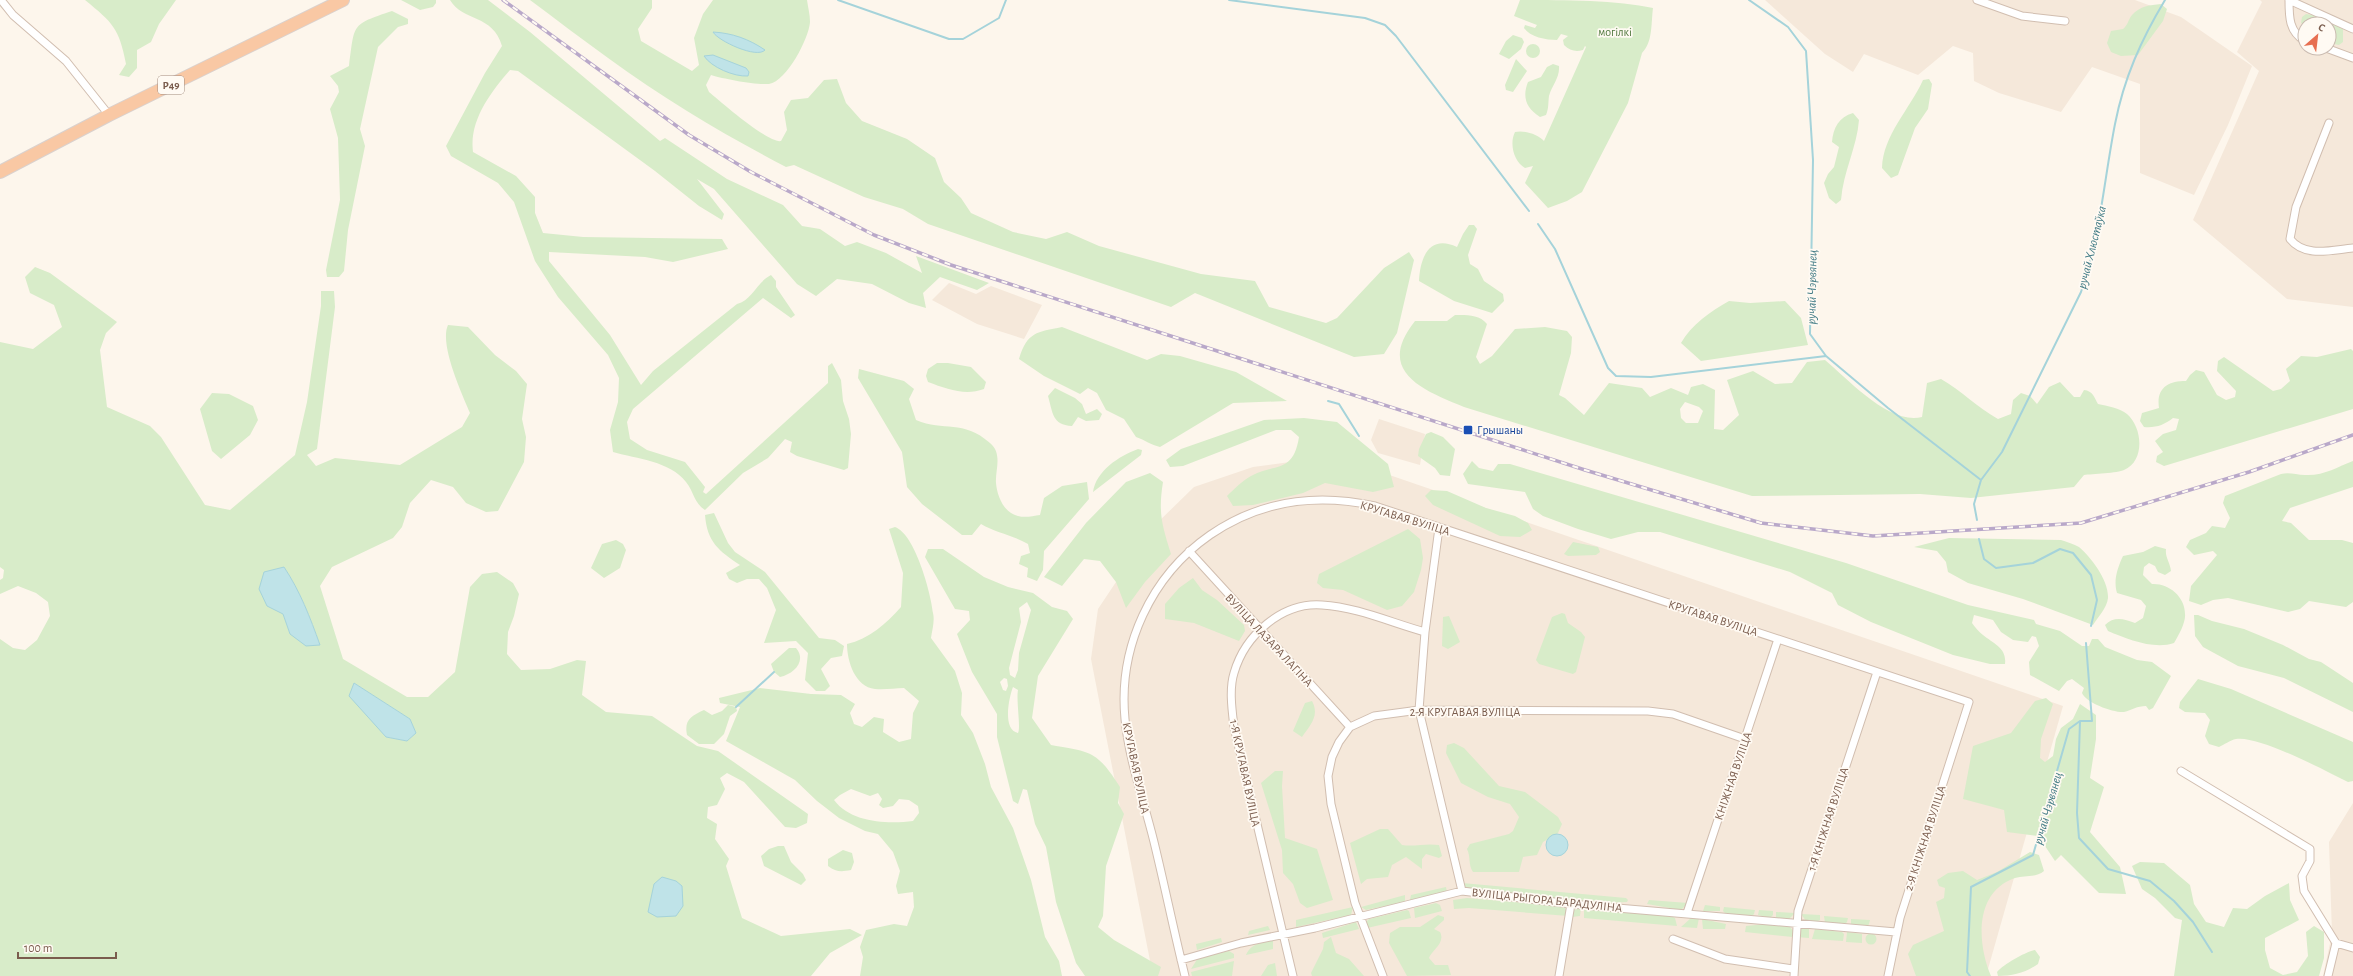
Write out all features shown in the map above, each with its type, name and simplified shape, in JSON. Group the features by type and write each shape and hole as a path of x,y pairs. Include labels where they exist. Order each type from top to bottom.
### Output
{"highway":[{"name":"Р49","path":"0,172 108,115 343,0"}],"street":[{"path":"1,0 13,15 66,61 108,115"},
{"path":"1977,0 2022,16 2065,21"},
{"path":"2297,36 2291,28 2289,0 2353,29"},
{"path":"2337,52 2353,58"},
{"path":"2329,123 2296,207 2290,238 2295,246 2306,251 2353,248"},
{"name":"КРУГАВАЯ ВУЛІЦА","path":"1185,976 1154,842 1134,769 1125,718 1124,686 1131,645 1140,620 1155,591 1189,551 1220,528 1244,516 1297,500 1331,499 1375,506 1969,702"},
{"path":"1439,528 1425,632 1419,710 1462,891"},
{"name":"ВУЛІЦА ЛАЗАРА ЛАГІНА","path":"1189,551 1259,630 1350,727"},
{"name":"1-Я КРУГАВАЯ ВУЛІЦА","path":"1293,976 1232,713 1234,673 1242,654 1259,630 1288,612 1307,606 1321,605 1348,609 1425,632"},
{"name":"КНІЖНАЯ ВУЛІЦА","path":"1687,912 1778,639"},
{"name":"1-Я КНІЖНАЯ ВУЛІЦА","path":"1793,973 1796,922 1877,672"},
{"name":"2-Я КНІЖНАЯ ВУЛІЦА","path":"1888,976 1896,932 1969,702"},
{"name":"2-Я КРУГАВАЯ ВУЛІЦА","path":"1350,727 1374,716 1419,710 1661,712 1745,739"},
{"path":"1350,727 1339,742 1328,776 1331,804 1360,915 1383,976"},
{"path":"2181,772 2310,849 2310,861 2302,876 2304,890 2336,943 2353,948"},
{"name":"ВУЛІЦА РЫГОРА БАРАДУЛІНА","path":"1181,960 1241,943 1462,891 1571,904 1687,912 1896,932"},
{"path":"1559,976 1571,904"},
{"path":"1673,939 1725,959 1793,973"},
{"path":"2328,976 2336,943"}],"shaded area":[{"path":"1765,0 2135,0 2181,17 2252,66 2228,125 2194,195 2140,173 2140,84 2092,67 2061,112 1999,93 1974,81 1973,53 1953,46 1918,75 1864,54 1853,72 1825,54"},
{"path":"2260,0 2353,0 2353,307 2287,299 2193,220 2259,71 2237,52 2262,2"},
{"path":"949,283 976,294 991,286 1042,305 1024,339 977,324 932,300"},
{"path":"1379,419 1425,434 1420,465 1378,453 1371,440"},
{"path":"1334,456 2063,706 1986,976 1153,976 1091,659 1098,609 1152,528 1194,487 1253,467"},
{"path":"2353,803 2353,976 2323,976 2332,934 2329,842"}],"green space":[{"path":"85,0 176,0 159,24 151,42 137,50 137,68 129,77 119,75 126,64 121,42 113,27"},
{"path":"401,0 436,0 436,3 433,7 420,10"},
{"path":"450,0 488,0 530,32 660,141 665,138 727,179 783,205 802,226 820,229 845,246 857,242 886,253 922,273 916,256 989,283 977,290 940,277 923,293 926,308 909,303 872,284 837,279 816,296 797,284 714,189 697,179 724,214 722,220 699,206 655,171 518,71 510,70 495,88 482,108 474,129 473,152 516,176 535,197 535,213 543,233 583,237 722,239 728,249 673,262 645,257 549,252 549,261 610,335 641,385 653,371 737,304 747,299 766,278 771,275 776,281 776,287 795,315 791,318 763,298 633,409 627,422 630,439 647,450 685,462 705,487 703,492 706,494 828,383 828,366 832,363 841,380 843,401 849,419 851,434 848,468 844,470 797,456 790,452 792,442 785,439 768,458 743,473 705,510 696,501 686,482 671,469 652,462 613,452 610,430 618,402 619,378 608,355 558,297 535,261 514,202 498,183 451,156 446,146 485,73 502,46 498,36 492,28 462,12"},
{"path":"530,0 652,0 652,8 638,29 641,41 692,71 699,65 694,38 703,14 713,0 807,0 810,22 806,38 790,67 776,81 769,84 756,84 711,75 706,85 709,92 766,136 781,141 787,130 784,112 791,100 808,98 824,80 837,79 846,103 862,121 907,139 935,158 944,182 961,198 971,213 1013,232 1046,239 1067,232 1099,246 1201,274 1255,281 1269,307 1326,323 1337,318 1384,268 1409,252 1414,260 1397,333 1384,354 1354,357 1195,293 1171,307 928,224 903,209 864,197 794,165 786,167 736,140 647,85"},
{"name":"могілкі","path":"1520,0 1570,0 1623,3 1653,8 1650,38 1646,49 1642,53 1628,103 1582,192 1567,201 1548,208 1525,183 1533,166 1525,168 1518,162 1515,157 1512,142 1513,137 1515,132 1527,132 1538,136 1544,141 1586,47 1585,46 1583,50 1578,51 1569,49 1564,45 1563,40 1568,36 1561,34 1557,40 1543,39 1530,34 1524,28 1525,25 1535,28 1537,25 1514,16"},
{"path":"2161,4 2167,9 2163,21 2138,55 2121,56 2111,52 2107,43 2111,31 2123,29 2132,15 2138,10"},
{"path":"392,11 408,19 408,24 398,27 378,47 360,129 365,146 348,230 344,271 339,277 327,277 326,270 340,200 338,138 330,109 339,92 338,86 330,76 349,66 352,42 357,28 368,20"},
{"path":"2306,14 2319,16 2303,16"},
{"path":"2337,24 2343,26 2343,42 2337,45"},
{"path":"1513,35 1522,38 1524,42 1521,49 1509,59 1499,54 1506,41"},
{"path":"1533,44 1538,46 1540,51 1538,56 1533,58 1528,56 1526,51 1528,46"},
{"path":"1516,59 1527,71 1513,92 1506,90 1505,85"},
{"path":"1553,64 1559,66 1559,70 1550,92 1546,115 1540,117 1531,110 1526,102 1526,87 1528,82 1541,77 1547,67"},
{"path":"1929,79 1932,84 1928,109 1915,128 1898,175 1891,178 1882,168 1887,144 1923,80"},
{"path":"1853,113 1859,120 1858,130 1844,179 1841,200 1836,204 1829,198 1824,183 1828,174 1834,167 1839,147 1832,142 1835,128 1840,120"},
{"path":"1469,225 1474,225 1477,229 1468,255 1470,264 1478,269 1484,281 1503,294 1504,301 1492,313 1454,301 1419,281 1421,264 1428,250 1439,244 1447,244 1457,247"},
{"path":"35,267 50,273 117,322 106,333 100,350 107,407 150,426 161,437 205,505 230,510 295,455 307,402 321,306 321,291 334,291 335,307 317,449 307,455 316,466 335,458 400,465 462,427 470,413 449,356 446,333 448,325 468,327 495,355 516,371 527,384 522,419 526,437 524,462 498,511 486,512 466,503 453,487 431,480 410,503 402,527 393,538 332,567 320,586 343,659 407,697 428,697 455,672 470,587 482,574 497,572 513,583 519,594 514,616 508,632 507,654 521,670 550,669 577,660 586,661 582,695 606,712 652,716 697,746 718,751 808,814 807,823 796,828 785,827 744,782 727,773 720,778 725,789 717,805 708,807 707,818 717,824 715,839 729,859 726,866 742,918 781,936 850,929 862,935 830,953 811,976 0,976 0,639 13,648 25,650 37,640 50,616 48,602 36,593 18,586 0,594 0,580 3,578 4,570 0,567 0,342 33,349 62,327 54,305 30,293 25,277","holes":["284,567 304,604 320,645 290,634 283,614","354,683 410,719 416,733 407,741 386,737 373,721"]},
{"path":"1729,301 1750,303 1785,301 1801,318 1808,345 1701,361 1681,343 1696,324 1715,309"},
{"path":"1455,315 1468,315 1480,318 1487,324 1476,357 1480,364 1492,356 1515,329 1545,327 1567,331 1572,337 1571,353 1559,395 1565,398 1584,415 1609,383 1642,388 1650,397 1671,388 1688,395 1691,387 1703,384 1715,390 1714,429 1723,430 1739,415 1727,380 1753,371 1775,384 1792,383 1807,362 1825,360 1870,399 1883,408 1909,418 1922,417 1927,383 1941,379 1998,419 2011,414 2013,400 2021,393 2030,396 2037,404 2049,387 2060,382 2074,397 2080,397 2084,390 2093,395 2098,404 2109,406 2127,414 2136,427 2139,435 2138,452 2136,459 2131,466 2124,470 2111,473 2084,475 2074,487 1971,498 1920,494 1752,496 1464,407 1419,386 1402,366 1400,353 1404,338 1415,321 1447,321","holes":["1685,402 1699,407 1703,411 1698,423 1686,423 1681,418 1680,409"]},
{"path":"1062,327 1147,360 1161,354 1180,356 1236,372 1287,401 1233,403 1160,447 1136,437 1124,419 1106,410 1097,393 1088,388 1080,394 1044,376 1019,359 1026,343 1034,335 1046,330"},
{"path":"2351,349 2353,351 2353,409 2164,466 2156,462 2157,456 2163,452 2155,441 2163,434 2176,430 2179,419 2173,418 2163,424 2152,427 2144,427 2140,421 2142,413 2159,408 2159,395 2161,391 2169,384 2186,381 2196,370 2204,372 2217,395 2226,400 2235,397 2236,391 2217,371 2218,361 2224,357 2273,391 2281,389 2290,381 2286,369 2301,356 2317,357"},
{"path":"937,363 948,363 971,367 986,382 984,389 963,392 928,382 926,376 928,369"},
{"path":"859,369 904,381 914,389 909,399 916,420 936,425 962,428 971,431 990,443 994,447 998,462 996,483 998,493 1005,508 1013,514 1023,517 1040,515 1044,498 1062,486 1087,482 1089,499 1044,551 1043,570 1037,581 1027,577 1028,568 1019,564 1021,556 1030,553 1028,544 981,524 972,535 962,535 922,504 907,487 902,452 858,378"},
{"path":"1055,388 1075,398 1082,404 1086,414 1097,409 1102,414 1099,420 1086,421 1078,417 1072,426 1065,425 1057,421 1054,417 1048,396"},
{"path":"212,393 229,394 253,406 258,420 250,435 221,459 212,451 200,409"},
{"path":"1304,418 1337,422 1388,464 1394,487 1373,492 1325,483 1303,493 1253,505 1233,506 1227,496 1241,483 1260,472 1282,466 1292,457 1299,437 1291,430 1276,430 1183,466 1170,467 1166,460 1181,449 1264,420"},
{"path":"1431,432 1443,437 1455,449 1450,476 1440,475 1435,468 1418,456 1419,449 1426,434"},
{"path":"1138,449 1142,450 1141,455 1093,492 1099,477 1110,465 1123,456"},
{"path":"1472,461 1479,468 1493,471 1498,464 1510,464 1846,563 1968,605 2034,620 2036,624 2060,631 2082,646 2089,646 2092,639 2098,639 2105,647 2137,660 2152,662 2171,676 2153,708 2149,710 2146,706 2143,706 2124,712 2107,709 2094,704 2085,697 2082,693 2084,688 2072,679 2067,681 2059,691 2030,675 2029,662 2039,646 2036,637 2032,636 2028,642 2013,640 2001,632 1993,620 1974,615 1972,623 1982,634 2002,650 2005,664 1990,664 1953,655 1871,622 1838,605 1832,593 1790,572 1660,532 1638,532 1611,539 1543,516 1533,509 1525,492 1468,484 1463,474"},
{"path":"2353,461 2353,487 2290,508 2282,521 2291,523 2309,540 2342,540 2353,543 2353,602 2346,607 2309,601 2300,609 2288,612 2228,598 2213,600 2201,605 2189,601 2191,586 2217,555 2213,551 2194,555 2186,547 2190,540 2206,533 2212,526 2225,528 2230,518 2223,503 2225,496 2281,474 2318,474 2330,471"},
{"path":"1150,473 1163,482 1161,511 1165,535 1171,554 1145,582 1126,608 1116,582 1100,561 1084,559 1062,586 1044,577 1086,523 1126,482"},
{"path":"1431,490 1447,491 1486,508 1515,516 1528,523 1532,530 1520,537 1500,536 1433,505 1425,496"},
{"path":"714,513 728,543 735,552 765,572 819,638 835,640 844,646 842,656 831,658 821,669 830,686 825,691 816,691 805,680 808,653 796,641 764,643 776,610 767,588 759,579 747,579 737,583 729,579 726,573 740,565 720,550 711,539 706,524 705,515"},
{"path":"895,527 902,532 909,541 921,565 934,616 931,638 955,671 962,693 961,715 973,733 985,764 991,787 1013,828 1031,880 1045,937 1059,961 1062,976 860,976 863,957 860,947 866,930 894,924 907,926 914,907 913,892 898,894 896,886 900,871 893,852 878,834 865,831 839,818 817,801 795,780 726,741 740,707 720,703 719,698 760,688 811,694 841,695 855,704 850,713 854,724 862,727 874,717 884,719 883,732 899,742 911,739 913,713 919,701 904,688 875,689 862,684 854,672 847,651 847,644 870,635 901,607 903,573 889,529","holes":["851,789 870,796 878,793 882,799 879,805 883,808 893,806 899,799 909,800 918,806 919,813 913,821 882,822 860,818 841,808 834,800"]},
{"path":"1408,529 1420,539 1423,558 1414,592 1402,606 1387,610 1343,590 1323,588 1317,583 1319,574"},
{"path":"1949,538 2061,540 2075,545 2089,557 2106,584 2108,598 2106,605 2093,625 2023,599 1968,583 1948,572 1946,562 1937,551 1914,547"},
{"path":"616,540 623,544 626,550 620,568 604,578 591,568 602,544"},
{"path":"1573,542 1598,547 1600,552 1596,555 1568,556 1564,554"},
{"path":"2155,546 2166,549 2166,555 2171,571 2165,575 2158,572 2155,566 2149,563 2144,567 2143,575 2152,584 2158,584 2169,588 2179,596 2185,614 2183,625 2174,643 2166,645 2141,643 2108,631 2105,625 2116,619 2135,623 2143,618 2146,606 2141,600 2117,593 2116,578 2123,556 2143,552"},
{"path":"928,549 943,549 984,577 1008,587 1033,593 1052,607 1067,611 1073,619 1038,676 1032,718 1051,745 1076,749 1092,755 1105,766 1120,787 1118,803 1124,814 1106,866 1103,916 1098,927 1114,940 1161,967 1158,976 1085,976 1076,963 1056,902 1046,847 1035,824 1027,790 1023,789 1018,804 1013,801 997,737 997,714 972,672 957,634 970,620 969,611 955,609 925,557","holes":["1027,602 1031,610 1019,653 1018,670 1015,678 1010,675 1009,668 1021,622 1019,608","1004,678 1007,679 1008,686 1006,691 1003,690 1000,682","1013,687 1018,690 1018,733 1013,731 1008,720 1011,692"]},
{"path":"1193,578 1202,590 1217,600 1244,625 1245,631 1239,641 1194,623 1165,619 1165,604 1179,588"},
{"path":"1562,613 1565,614 1568,623 1581,632 1585,637 1576,672 1573,674 1539,664 1536,660 1552,617"},
{"path":"2194,615 2244,629 2283,645 2309,659 2321,662 2353,683 2353,712 2284,678 2238,666 2203,647 2195,636"},
{"path":"1449,616 1460,642 1448,649 1442,646 1443,617"},
{"path":"789,648 796,648 799,653 799,662 794,670 780,677 774,672 771,664"},
{"path":"2198,679 2231,689 2353,742 2353,781 2348,782 2292,755 2260,742 2246,739 2236,739 2219,747 2209,744 2205,736 2210,720 2205,713 2185,712 2179,708 2180,702"},
{"path":"2046,698 2053,704 2041,739 2040,758 2045,762 2053,756 2056,739 2061,728 2073,719 2080,704 2096,715 2096,739 2090,778 2104,787 2090,832 2120,867 2126,894 2099,893 2061,855 2055,861 2045,846 2046,840 2038,836 2007,832 2004,810 1963,799 1973,746 2011,733 2035,701"},
{"path":"1312,701 1315,711 1313,720 1302,737 1293,731 1305,703"},
{"path":"728,705 736,707 737,711 730,716 724,734 714,744 699,744 687,735 686,730 688,722 695,714 704,710 712,715 722,711"},
{"path":"1454,743 1464,748 1499,786 1525,792 1558,817 1562,824 1558,833 1543,842 1537,855 1523,857 1519,872 1473,872 1471,869 1467,849 1470,844 1509,834 1513,831 1519,817 1510,804 1488,797 1461,783 1446,753 1447,745"},
{"path":"1275,771 1283,771 1282,786 1285,838 1317,849 1333,900 1307,908 1300,903 1293,884 1283,873 1282,850 1261,783"},
{"path":"1380,829 1388,829 1402,845 1439,845 1442,856 1439,858 1426,854 1422,859 1422,869 1406,857 1392,865 1388,877 1367,879 1361,884 1350,843"},
{"path":"784,846 791,862 803,874 806,880 801,885 764,866 761,856 769,849"},
{"path":"843,850 852,853 854,862 851,870 839,871 828,866 828,859"},
{"path":"2030,852 2039,855 2044,871 2034,876 2015,878 2002,885 1992,895 1986,906 1982,920 1983,949 1991,976 1916,976 1908,954 1913,945 1944,931 1936,902 1944,898 1945,888 1939,886 1937,880 1948,873 1963,871 1977,880 1997,872"},
{"path":"2140,862 2164,863 2190,885 2194,904 2206,922 2224,927 2233,908 2247,909 2265,896 2289,883 2290,900 2299,920 2265,938 2265,950 2270,968 2283,975 2297,972 2308,956 2306,932 2314,926 2324,932 2324,958 2319,976 2174,976 2182,920 2175,918 2155,898 2142,889 2132,866"},
{"path":"1462,883 1626,898 1628,900 1627,902 1608,903 1468,890"},
{"path":"1446,887 1447,892 1410,900 1411,895"},
{"path":"1405,895 1405,902 1366,910 1361,907"},
{"path":"1467,898 1563,906 1568,911 1568,916 1469,908 1454,909 1453,900"},
{"path":"1649,900 1688,903 1681,910 1647,904"},
{"path":"1436,903 1440,905 1442,911 1415,918 1414,908"},
{"path":"1705,905 1720,907 1720,911 1703,911"},
{"path":"1353,907 1351,915 1296,927 1296,920"},
{"path":"1724,907 1755,910 1752,916 1726,914 1723,911"},
{"path":"1581,908 1580,916 1572,917 1574,910"},
{"path":"1584,908 1671,916 1675,918 1677,926 1584,918"},
{"path":"1407,910 1409,911 1411,918 1367,928 1366,922 1369,919"},
{"path":"1759,910 1773,911 1773,915 1770,918 1758,915"},
{"path":"1776,912 1795,913 1789,919 1776,918"},
{"path":"1801,914 1820,915 1820,920 1816,922 1806,921"},
{"path":"1438,915 1444,917 1444,920 1434,929 1440,932 1441,940 1429,958 1435,965 1448,965 1451,975 1407,976 1389,943 1390,933 1400,927 1420,927"},
{"path":"1824,916 1848,918 1845,924 1825,923"},
{"path":"1691,918 1699,918 1697,928 1681,927"},
{"path":"1702,919 1726,924 1725,929 1703,929"},
{"path":"1851,919 1870,920 1867,927 1851,924"},
{"path":"1356,922 1359,929 1323,938 1322,933"},
{"path":"1766,924 1790,927 1794,932 1793,937 1745,932 1746,926"},
{"path":"1268,926 1270,930 1248,935 1249,931"},
{"path":"1800,929 1809,929 1809,938 1796,937"},
{"path":"1815,929 1842,932 1844,934 1843,941 1812,939"},
{"path":"1847,932 1862,934 1862,943 1846,942"},
{"path":"1871,933 1875,935 1877,939 1875,943 1871,945 1867,943 1865,939 1867,935"},
{"path":"1331,937 1336,953 1349,959 1364,976 1312,976 1311,973 1323,949 1324,942"},
{"path":"1221,938 1222,942 1197,950 1196,944"},
{"path":"1273,940 1273,949 1246,955 1254,946"},
{"path":"2035,950 2040,957 2038,964 2019,973 1998,976 1997,972 2004,965"},
{"path":"1229,951 1234,954 1234,958 1191,969 1198,958"},
{"path":"1234,961 1232,976 1192,976 1191,972"},
{"path":"1275,963 1277,976 1261,976 1268,965"}],"water":[{"path":"713,32 740,37 765,50 761,52 746,51 722,40"},
{"path":"713,55 746,68 749,72 748,76 736,75 723,70 712,64 704,56"},
{"path":"284,567 304,604 320,645 306,646 290,634 283,614 267,606 259,589 264,572"},
{"path":"354,683 410,719 416,733 407,741 386,737 349,696"},
{"path":"1557,834 1565,837 1568,845 1565,853 1557,856 1549,853 1546,845 1549,837"},
{"path":"662,877 676,881 682,886 683,906 676,916 657,917 648,912 654,884"}],"waterway":[{"path":"838,0 949,39 963,39 999,18 1006,0"},
{"path":"1229,0 1365,18 1385,25 1396,36 1529,211"},
{"name":"ручай Чэрвянец","path":"1749,0 1788,27 1806,51 1813,160 1810,334 1826,356 1888,408 1981,480 1974,504 1977,520"},
{"name":"ручай Хлюстаўка","path":"1981,480 2002,452 2081,292 2093,251 2115,124 2123,91 2134,60 2148,30 2165,0"},
{"path":"1538,224 1555,249 1608,368 1616,376 1651,377 1826,356"},
{"path":"1328,401 1339,404 1359,436"},
{"name":"ручай Чэрвянец","path":"1979,539 1984,559 1996,568 2033,563 2060,549 2073,553 2091,575 2097,600 2091,626"},
{"name":"ручай Чэрвянец","path":"1970,976 1967,972 1971,887 2033,855 2069,729 2080,721 2092,721 2086,643"},
{"path":"736,707 774,672"},
{"path":"2080,721 2077,813 2079,838 2108,869 2150,881 2174,901 2193,922 2212,952"}],"railway":[{"path":"503,0 689,135 751,172 874,235 951,265 1585,470 1761,523 1873,536 2081,523 2249,472 2353,435"}],"place":[{"name":"Грышаны","path":"1468,430"}]}
